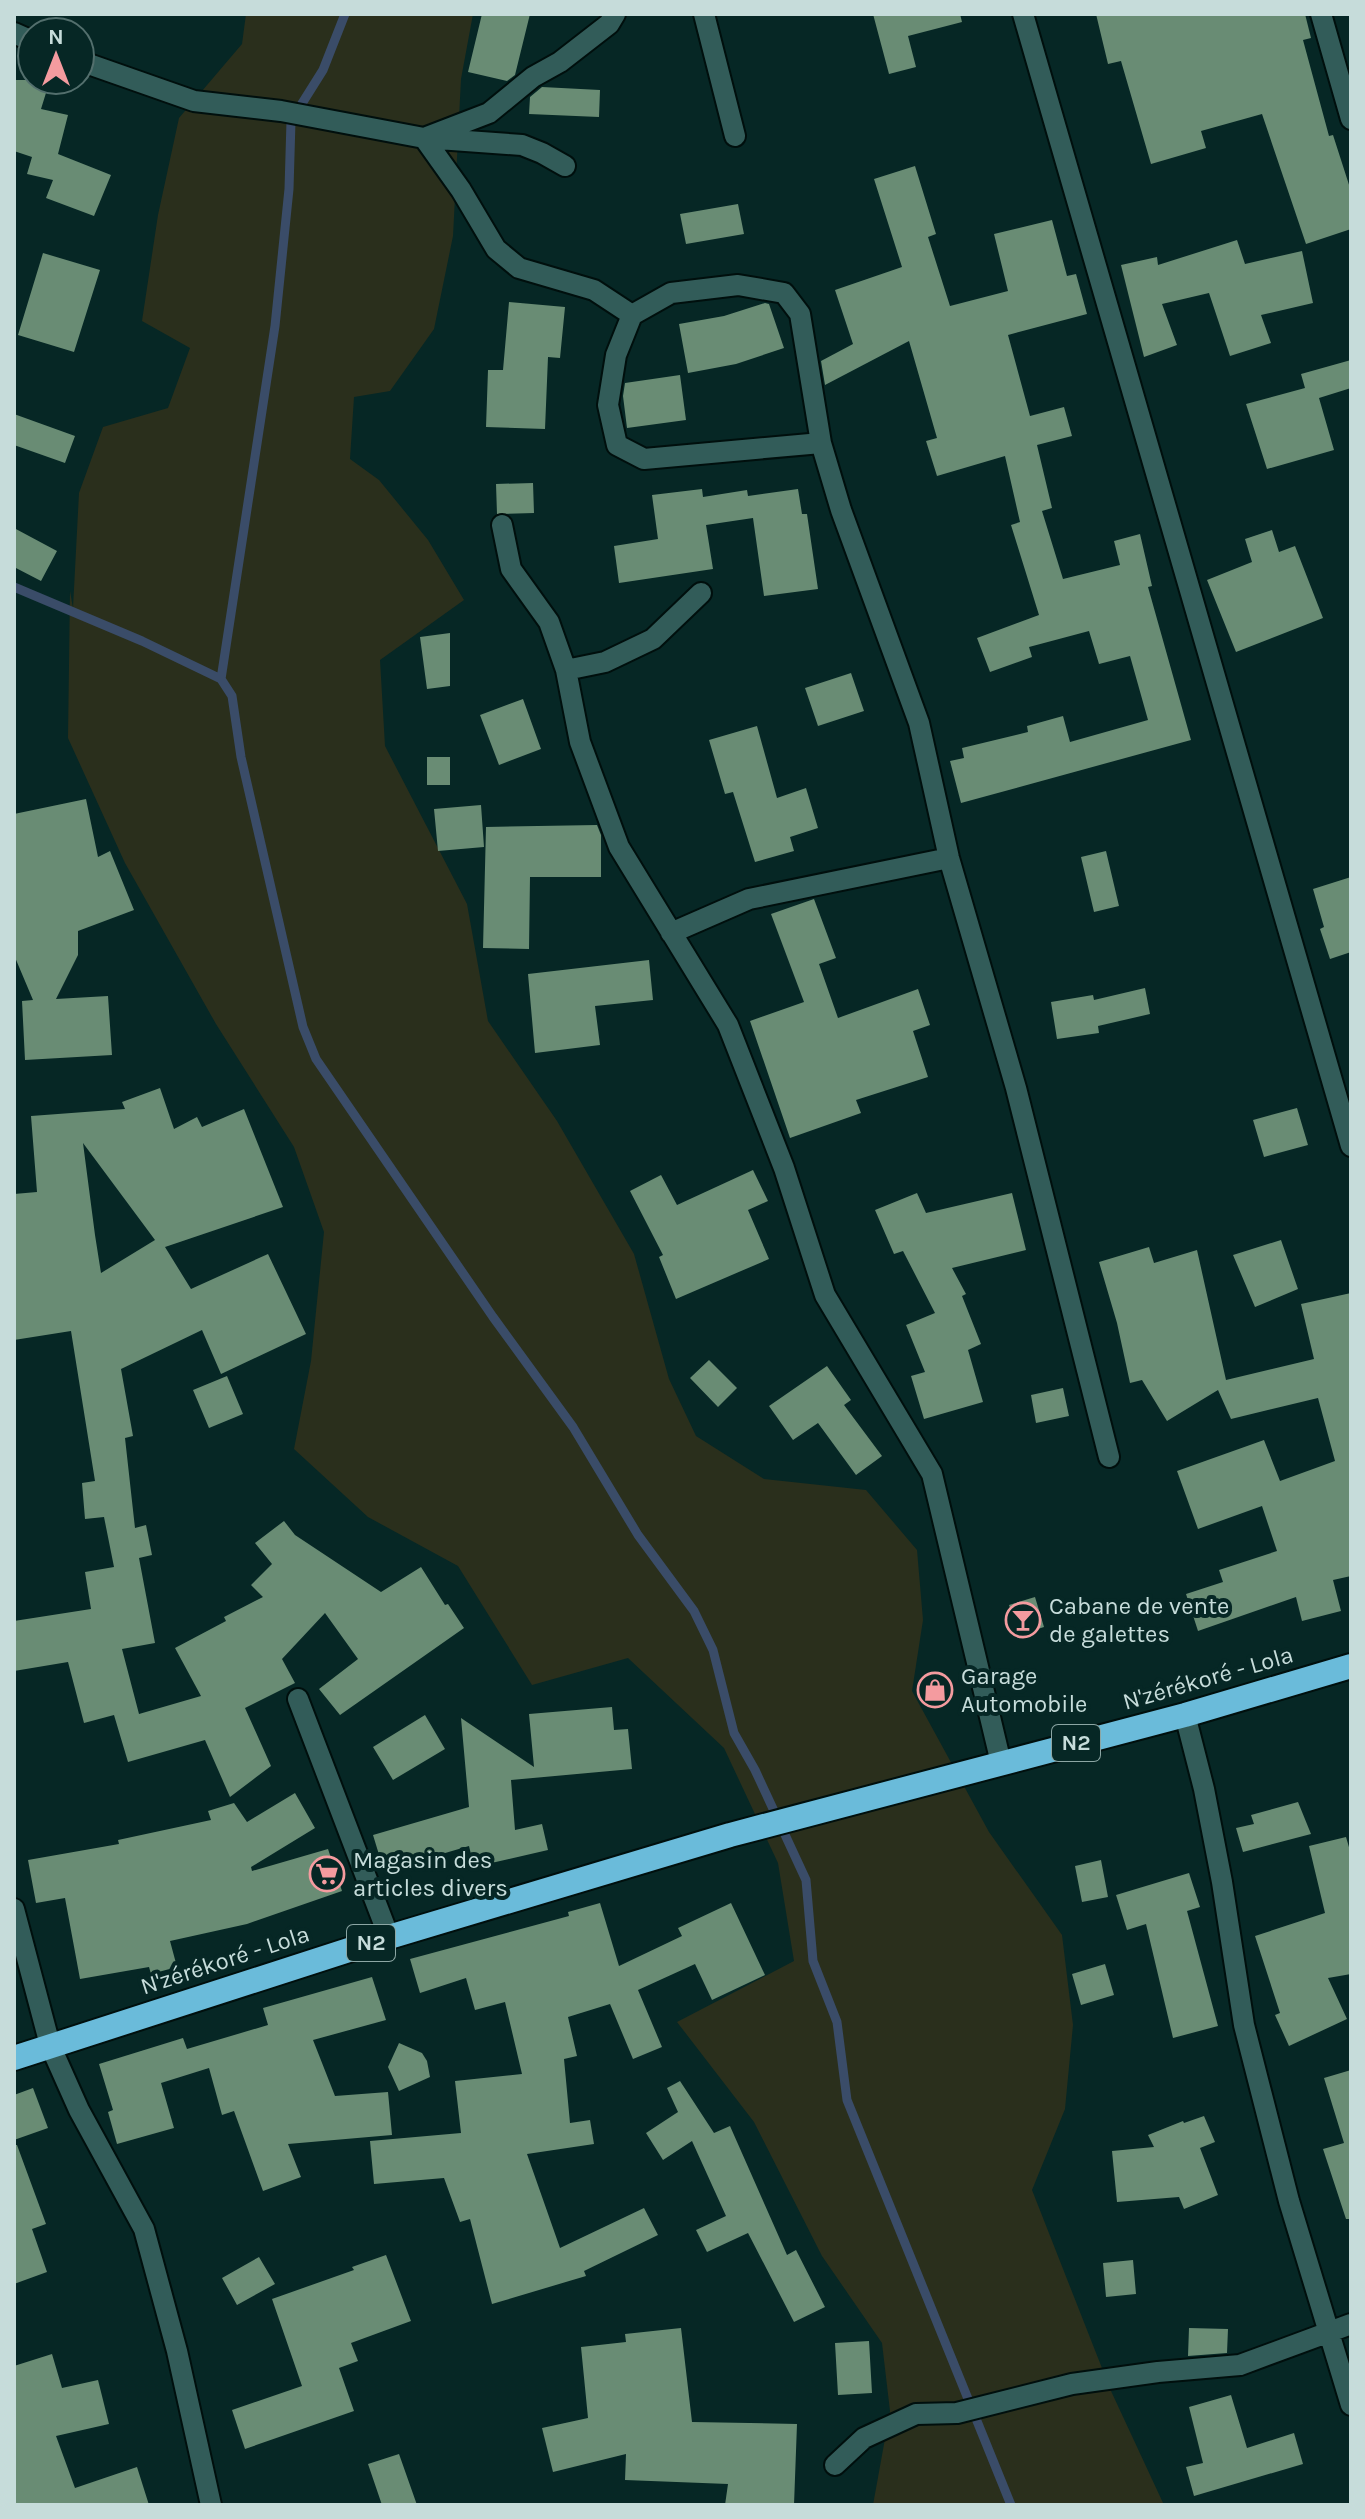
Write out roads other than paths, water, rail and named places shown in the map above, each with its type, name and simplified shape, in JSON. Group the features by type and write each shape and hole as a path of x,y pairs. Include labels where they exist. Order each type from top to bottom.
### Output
{"highway":[{"name":"N'zérékoré - Lola","path":"14,2058 389,1937 730,1835 1185,1715 1351,1666"}],"street":[{"path":"424,138 489,113 533,77 560,62 609,24 615,14"},
{"path":"1023,14 1351,1146"},
{"path":"1321,14 1351,119"},
{"path":"708,16 735,136"},
{"path":"96,67 194,101 281,111 424,138 522,145 565,166"},
{"path":"424,138 461,190 496,249 519,268 594,290 632,315"},
{"path":"821,443 644,459 617,445 608,405 616,355 632,315 671,293 738,285 784,293 800,314 821,443 841,510 919,723 949,858 1016,1088 1109,1457"},
{"path":"502,525 511,569 549,622 566,670 580,742 619,847 728,1025 784,1168 825,1295 932,1474 1001,1763"},
{"path":"566,670 605,662 653,639 701,593"},
{"path":"671,933 749,899 949,858"},
{"path":"298,1699 389,1937"},
{"path":"1185,1715 1204,1789 1222,1882 1244,2025 1289,2201 1351,2405"},
{"path":"14,1909 50,2045 79,2110 144,2229 177,2351 211,2505"},
{"path":"835,2465 864,2438 916,2414 957,2413 1072,2384 1240,2365 1351,2324"}],"waterway":[{"path":"221,679 275,326 289,189 291,121 323,70 345,14"},
{"path":"14,587 142,641 221,679 232,696 241,757 303,1027 316,1059 493,1317 573,1427 638,1535 694,1611 713,1650 734,1733 755,1770 806,1880 813,1961 837,2022 847,2100 1011,2505"}],"place":[{"name":"Cabane de vente de galettes","path":"1023,1620"},
{"name":"Garage Automobile","path":"935,1690"},
{"name":"Magasin des articles divers","path":"327,1874"}]}
